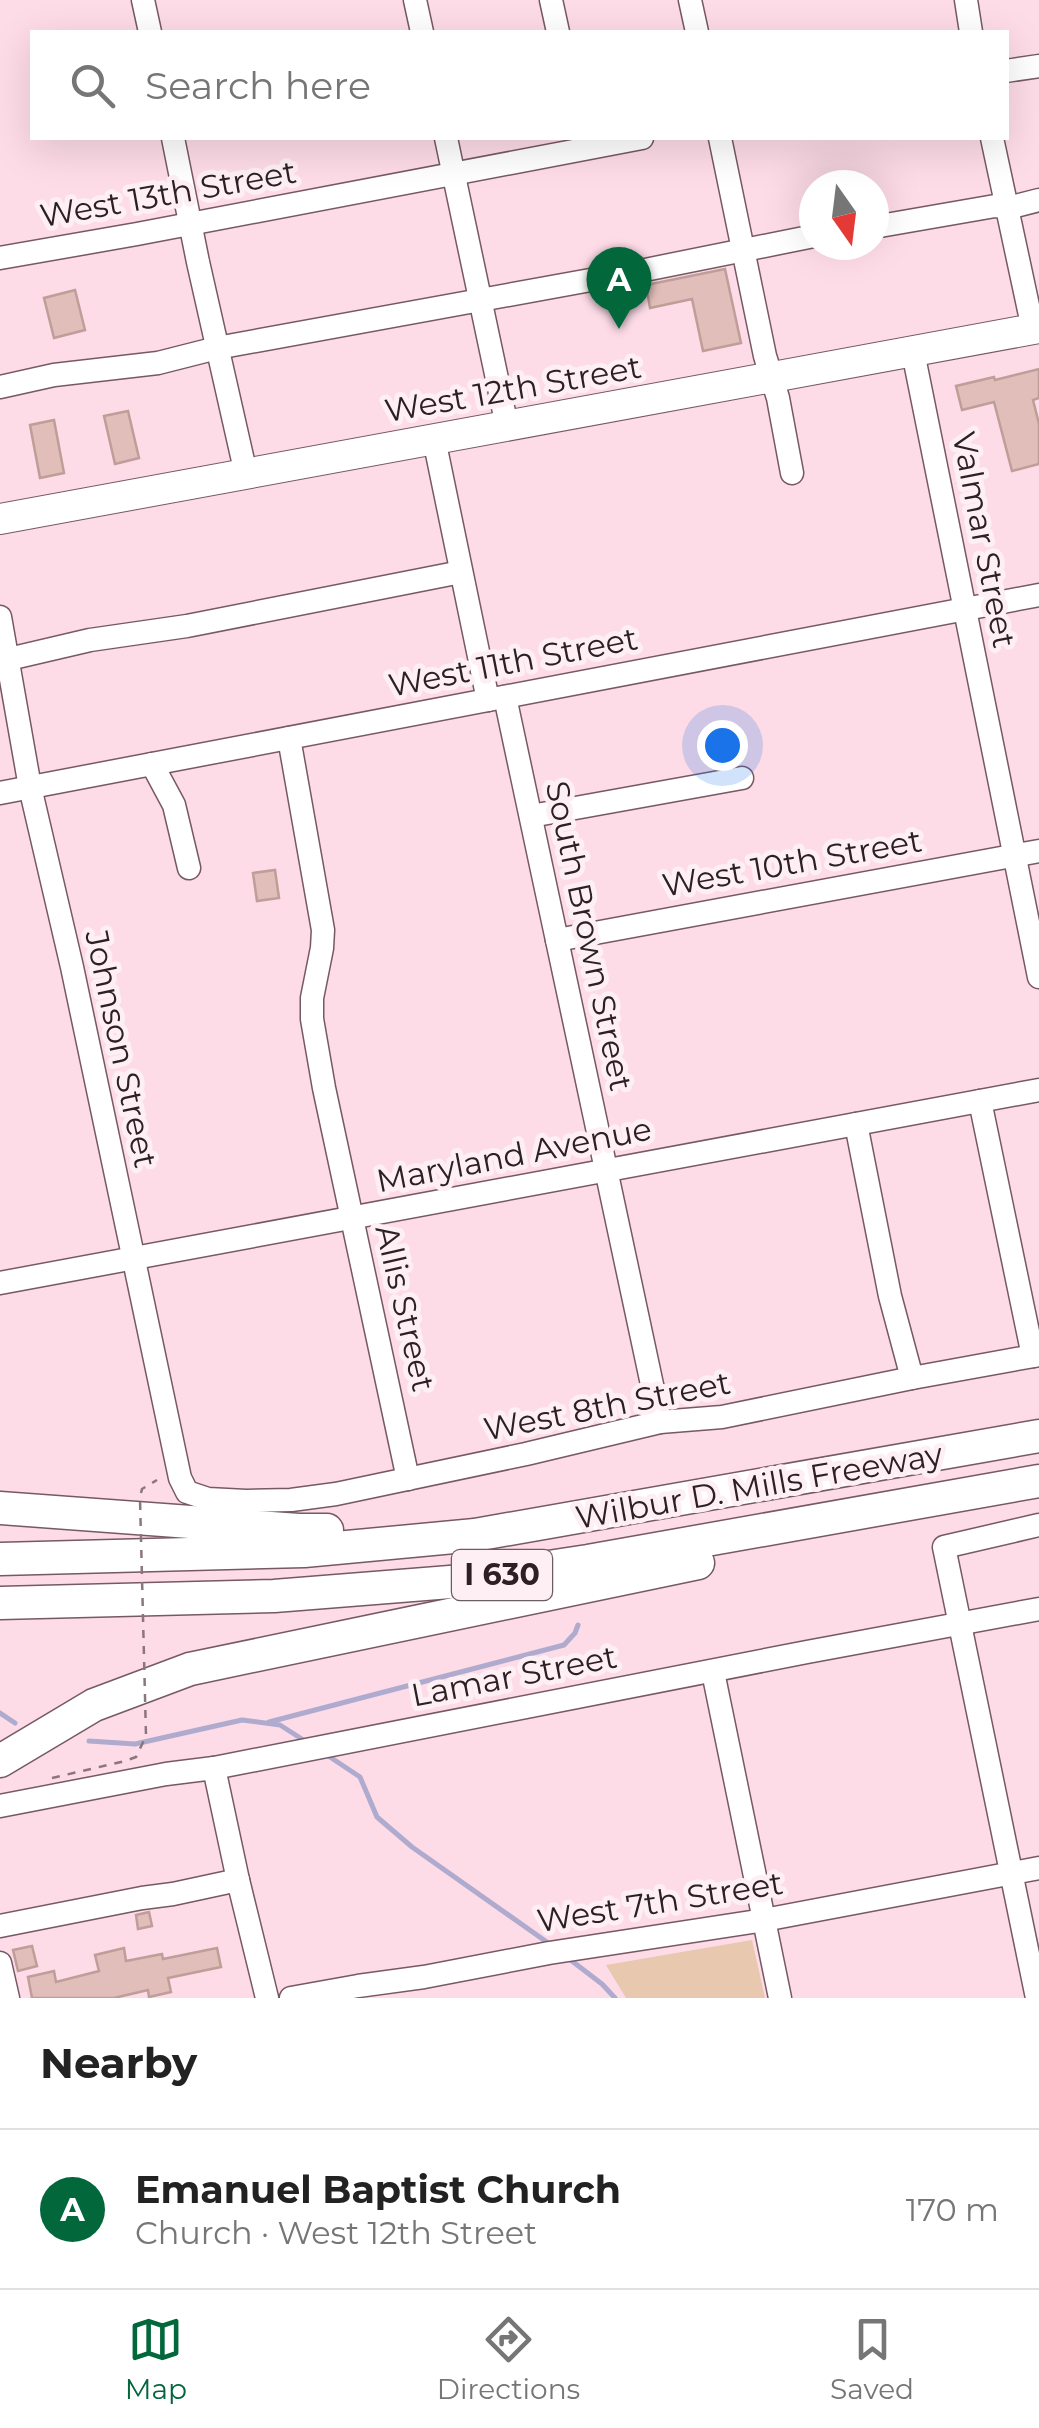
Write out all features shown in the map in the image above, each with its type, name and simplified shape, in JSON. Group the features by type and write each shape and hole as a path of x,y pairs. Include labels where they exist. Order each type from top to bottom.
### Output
{"highway":[{"name":"Wilbur D. Mills Freeway","path":"0,1559 304,1551 475,1535 1039,1436"},
{"name":"Wilbur D. Mills Freeway","path":"0,1603 274,1596 450,1582 1039,1481"},
{"path":"0,1761 94,1705 190,1668 730,1556 997,1488"},
{"path":"0,1508 299,1530 536,1525"}],"main road":[{"name":"West 12th Street","path":"0,519 1036,328"}],"street":[{"path":"143,0 150,30"},
{"path":"415,0 422,30"},
{"path":"551,0 558,30"},
{"path":"690,0 697,30"},
{"path":"966,0 971,30"},
{"path":"1009,71 1039,66"},
{"path":"173,140 246,474"},
{"path":"446,140 507,426"},
{"name":"West 13th Street","path":"0,258 454,174 583,142 612,140"},
{"path":"720,140 792,472"},
{"path":"992,140 1036,328"},
{"path":"889,224 1039,200"},
{"path":"0,387 54,375 158,363 216,348 799,239"},
{"name":"Valmar Street","path":"913,352 1039,977"},
{"name":"South Brown Street","path":"434,439 461,572 530,816 660,1422"},
{"path":"4,660 90,640 187,626 461,572"},
{"name":"West 11th Street","path":"0,793 1039,596"},
{"name":"Johnson Street","path":"0,616 4,660 30,788 72,967 177,1465 188,1492"},
{"name":"Allis Street","path":"289,738 323,930 312,1019 408,1479"},
{"path":"152,764 174,805 189,868"},
{"path":"530,816 742,778"},
{"name":"West 10th Street","path":"557,940 1039,851"},
{"name":"Maryland Avenue","path":"0,1281 1039,1090"},
{"path":"980,1101 1036,1355"},
{"path":"856,1124 890,1296 912,1378"},
{"name":"West 8th Street","path":"188,1492 208,1499 246,1501 336,1494 660,1422 722,1417 1036,1355"},
{"path":"1037,1998 944,1547 1039,1525"},
{"name":"Lamar Street","path":"0,1806 1039,1610"},
{"path":"713,1672 780,1998"},
{"path":"214,1768 268,1998"},
{"name":"West 7th Street","path":"292,1998 764,1920 1039,1868"},
{"path":"0,1926 238,1880"},
{"path":"0,1964 8,1998"}],"path":[{"path":"52,1778 136,1757 146,1736 140,1499 142,1488 177,1465"}],"shaded area":[{"path":"752,1940 765,1998 626,1998 606,1965"}],"building":[{"path":"725,269 741,343 703,351 692,299 650,308 646,285"},
{"path":"75,290 85,330 54,338 44,298"},
{"path":"1039,369 1039,398 1033,400 1039,424 1039,464 1012,471 994,402 962,410 956,386"},
{"path":"128,411 139,458 115,464 104,416"},
{"path":"54,420 64,473 40,478 30,425"},
{"path":"275,870 279,898 257,901 253,873"},
{"path":"149,1912 152,1926 138,1929 136,1915"},
{"path":"32,1946 37,1966 18,1971 13,1950"},
{"path":"124,1948 126,1961 162,1954 163,1959 217,1948 221,1967 168,1978 171,1992 149,1997 148,1990 114,1998 32,1998 28,1977 54,1971 56,1982 99,1971 95,1955"}],"waterway":[{"path":"269,1722 564,1645 578,1625"},
{"path":"0,1713 15,1723"},
{"path":"89,1741 135,1744 242,1720 280,1725 305,1741"},
{"path":"327,1755 360,1777 377,1817 412,1847 551,1945"},
{"path":"568,1958 615,1998"}],"place":[{"name":"Emanuel Baptist Church","path":"619,329"}]}
